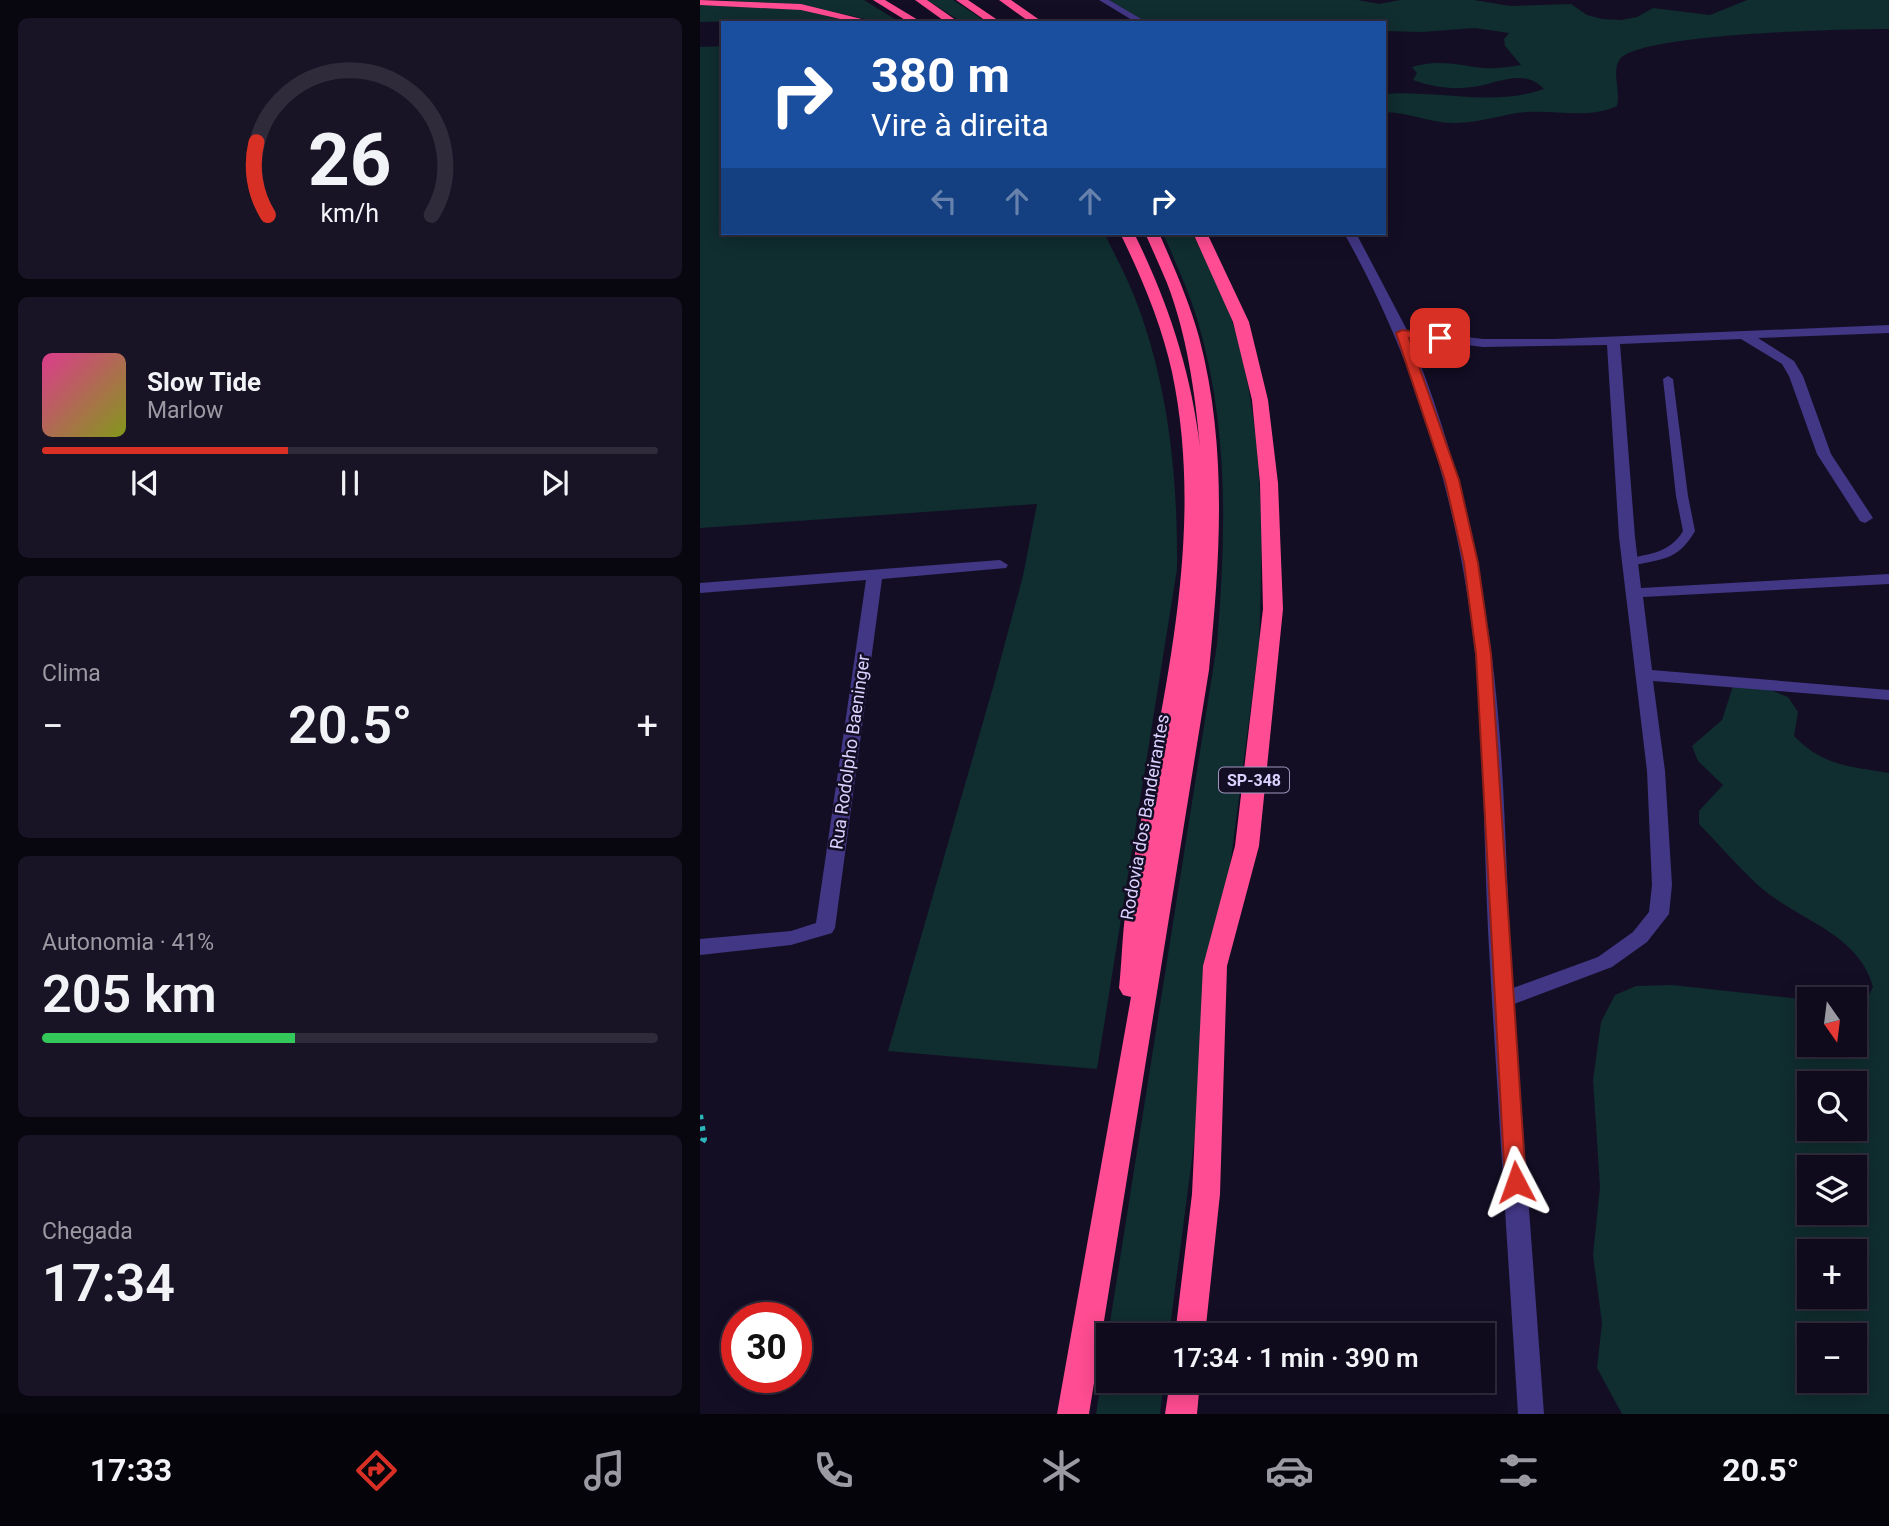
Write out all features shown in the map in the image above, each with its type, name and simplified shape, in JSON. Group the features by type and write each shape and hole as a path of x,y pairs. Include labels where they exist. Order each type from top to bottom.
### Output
{"highway":[{"path":"878,0 915,21"},
{"path":"920,0 952,21"},
{"path":"961,0 994,21"},
{"path":"1004,0 1038,21"},
{"path":"1017,0 1039,21"},
{"path":"700,2 801,7 864,21"},
{"path":"1123,1120 1138,910 1188,617 1193,576 1194,526 1194,478 1185,385 1159,301 1128,235"},
{"name":"Rodovia dos Bandeirantes","path":"1073,1414 1199,670 1211,542 1207,430 1202,383 1185,314 1153,235"},
{"name":"SP-348","path":"1191,1323 1206,1194 1215,966 1247,846 1273,609 1269,483 1260,400 1241,322 1201,235"},
{"path":"1216,235 1242,290 1265,359 1277,428 1269,483"},
{"path":"1181,1414 1184,1393"}],"street":[{"path":"1103,0 1140,21"},
{"path":"1351,235 1380,281 1402,333 1452,480 1471,563 1483,654 1531,1414"},
{"path":"1402,333 1483,342 1553,343 1889,329"},
{"path":"1742,334 1787,361 1796,376 1824,454 1865,519"},
{"path":"1503,1000 1605,962 1640,937 1659,914 1662,885 1656,771 1630,562 1613,340"},
{"path":"700,588 1000,565"},
{"name":"Rua Rodolpho Baeninger","path":"700,947 791,938 825,928 875,575"},
{"path":"1634,593 1889,579"},
{"path":"1644,675 1889,695"}],"lane":[{"path":"1630,562 1664,555 1681,545 1689,531 1682,496 1668,379"}],"path":[{"path":"700,1115 704,1139 700,1145"}],"green space":[{"path":"720,0 864,0 898,21 875,21 801,5"},
{"path":"927,0 953,0 985,21 960,21"},
{"path":"1110,0 1358,0 1379,4 1400,0 1474,0 1510,6 1571,4 1587,15 1621,20 1637,17 1653,8 1710,15 1747,0 1889,0 1889,29 1747,34 1665,43 1636,50 1620,59 1616,69 1617,106 1607,110 1585,113 1527,112 1453,123 1386,112 1386,94 1505,97 1544,89 1536,82 1519,78 1457,88 1413,80 1417,73 1412,67 1430,63 1488,68 1521,65 1505,46 1504,39 1509,33 1475,28 1422,32 1386,31 1386,21 1144,21 1113,5"},
{"path":"700,3 799,9 857,21 799,20 700,22"},
{"path":"721,46 721,235 1105,235 1138,306 1157,370 1170,436 1176,502 1177,569 1097,1069 888,1051 994,684 1023,576 1037,504 700,528 700,47"},
{"path":"1164,235 1193,235 1226,305 1241,355 1256,437 1259,478 1259,644 1171,1323 1110,1323 1217,644 1223,522 1220,441 1208,362 1198,322"},
{"path":"1735,680 1753,683 1788,697 1798,712 1794,736 1815,753 1837,763 1889,773 1889,1414 1622,1414 1597,1368 1602,1323 1593,1255 1600,1187 1593,1080 1601,1022 1615,995 1636,986 1672,985 1797,999 1797,1057 1867,1057 1867,998 1873,987 1866,969 1855,953 1841,940 1759,886 1699,824 1699,811 1723,785 1698,761 1692,746 1722,720"},
{"path":"1099,1393 1163,1393 1160,1414 1096,1414"}],"route":[{"path":"1440,338 1402,333 1452,480 1471,563 1483,654 1496,902 1516,1182"}]}
